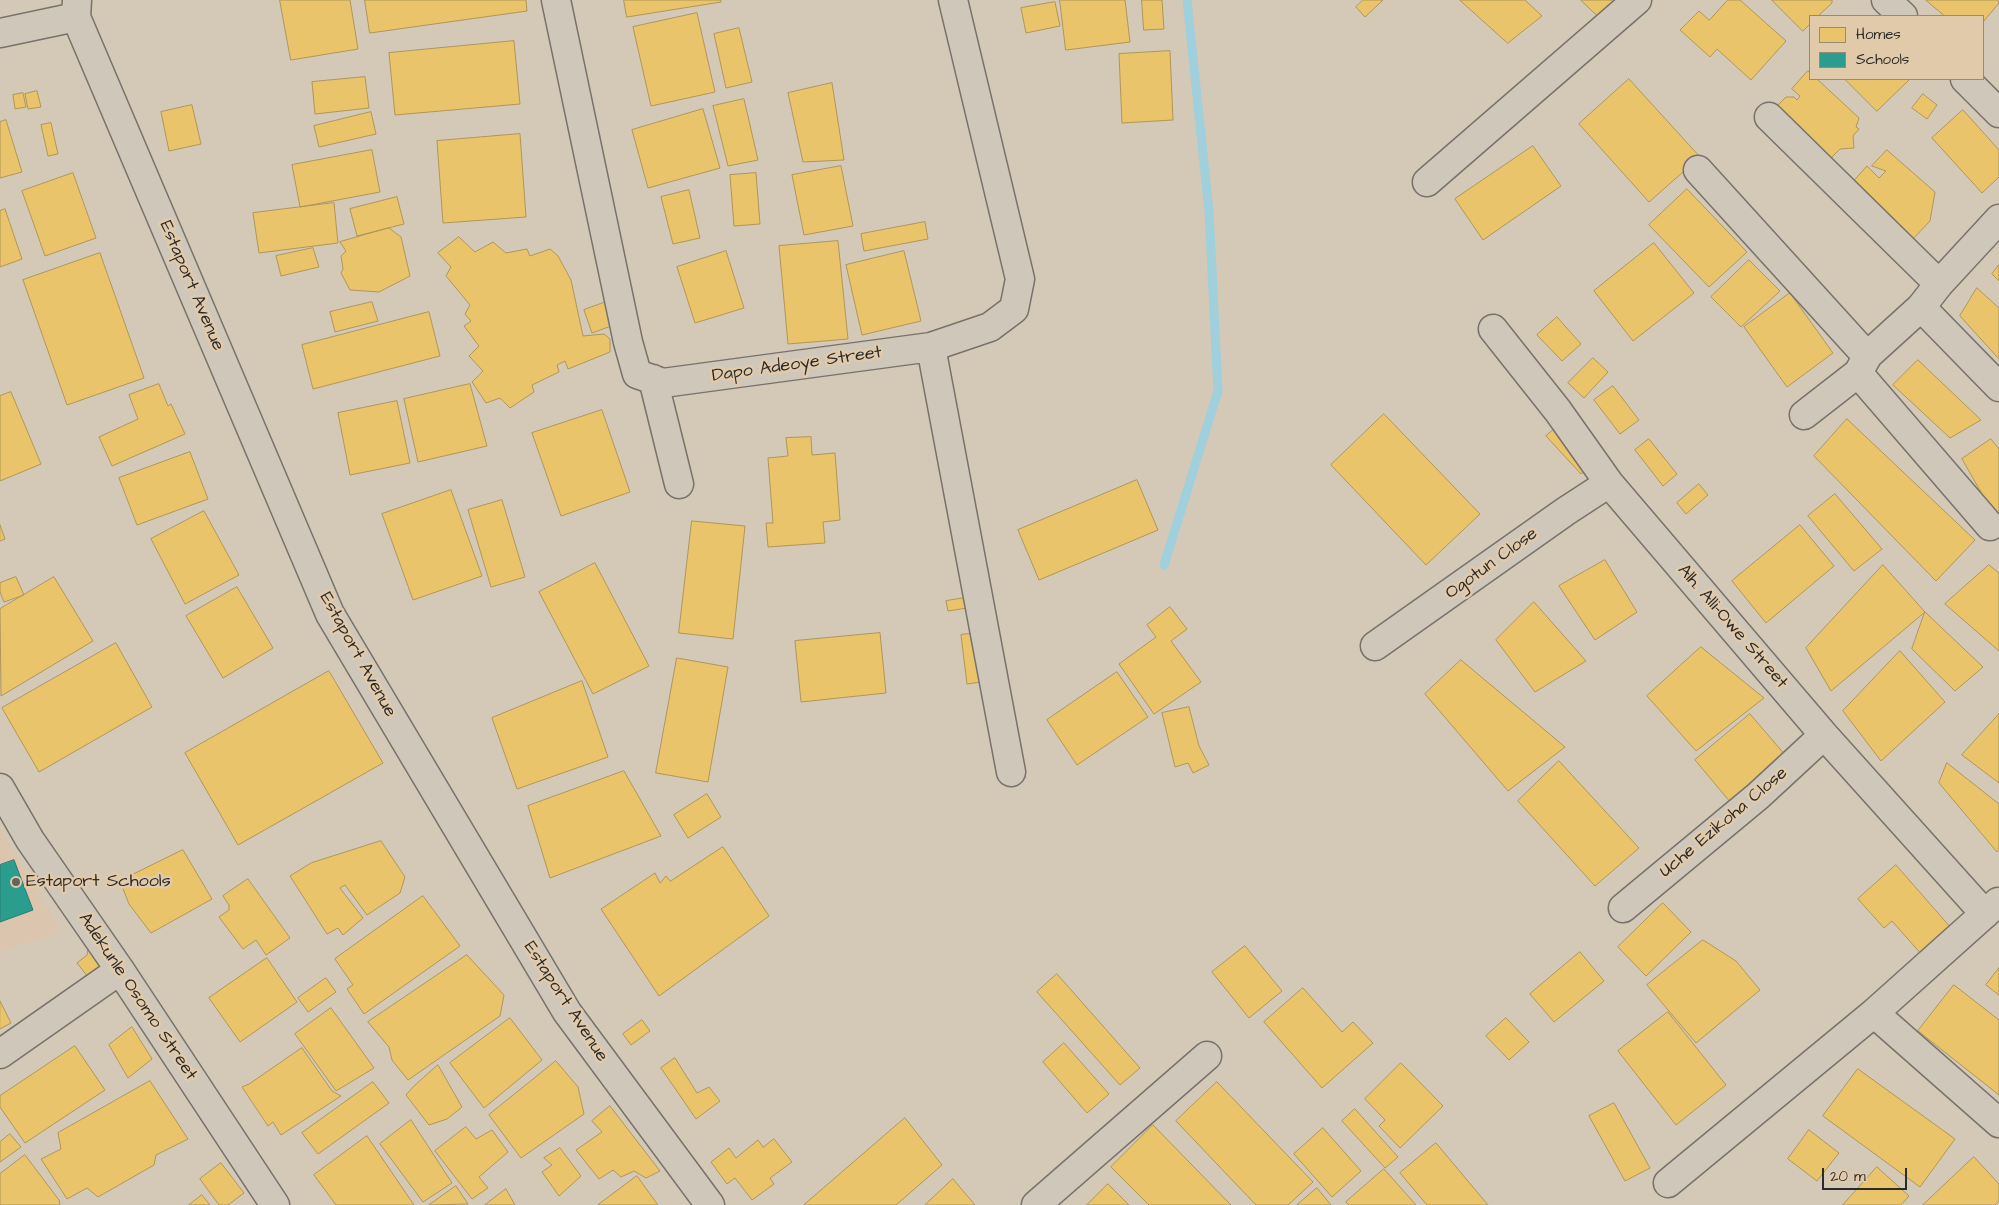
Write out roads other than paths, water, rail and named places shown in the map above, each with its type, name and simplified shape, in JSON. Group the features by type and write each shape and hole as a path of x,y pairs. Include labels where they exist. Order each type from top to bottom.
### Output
{"street":[{"path":"556,0 628,342 637,374 653,379 679,484"},
{"name":"Dapo Adeoye Street","path":"653,379 663,383 931,347 990,327 1014,309 1020,279 953,0"},
{"path":"1427,182 1637,0"},
{"path":"1886,0 1902,15"},
{"path":"0,32 77,9"},
{"name":"Estaport Avenue","path":"77,9 330,614 568,1012 710,1205"},
{"path":"1966,80 1999,114"},
{"path":"1769,117 1939,284"},
{"path":"1698,170 1862,364 1990,526"},
{"path":"1804,415 1862,364 1921,307 1939,284 1999,219"},
{"path":"1921,307 1999,387"},
{"name":"Alh. Alli-Owe Street","path":"1493,329 1558,411 1609,483 1824,736 1992,908"},
{"path":"931,347 1011,772"},
{"name":"Ogotun Close","path":"1375,646 1559,516 1609,483"},
{"name":"Uche Ezikoha Close","path":"1623,908 1758,796 1824,736"},
{"name":"Adekunle Osomo Street","path":"0,788 30,840 120,970 275,1205"},
{"path":"1668,1183 1874,1013 1992,908"},
{"path":"0,1054 120,970"},
{"path":"1874,1013 1999,1123"},
{"path":"1036,1205 1207,1056"}],"waterway":[{"path":"1164,565 1218,391 1209,211 1187,0"}],"place":[{"name":"Estaport Schools","path":"16,882"}]}
